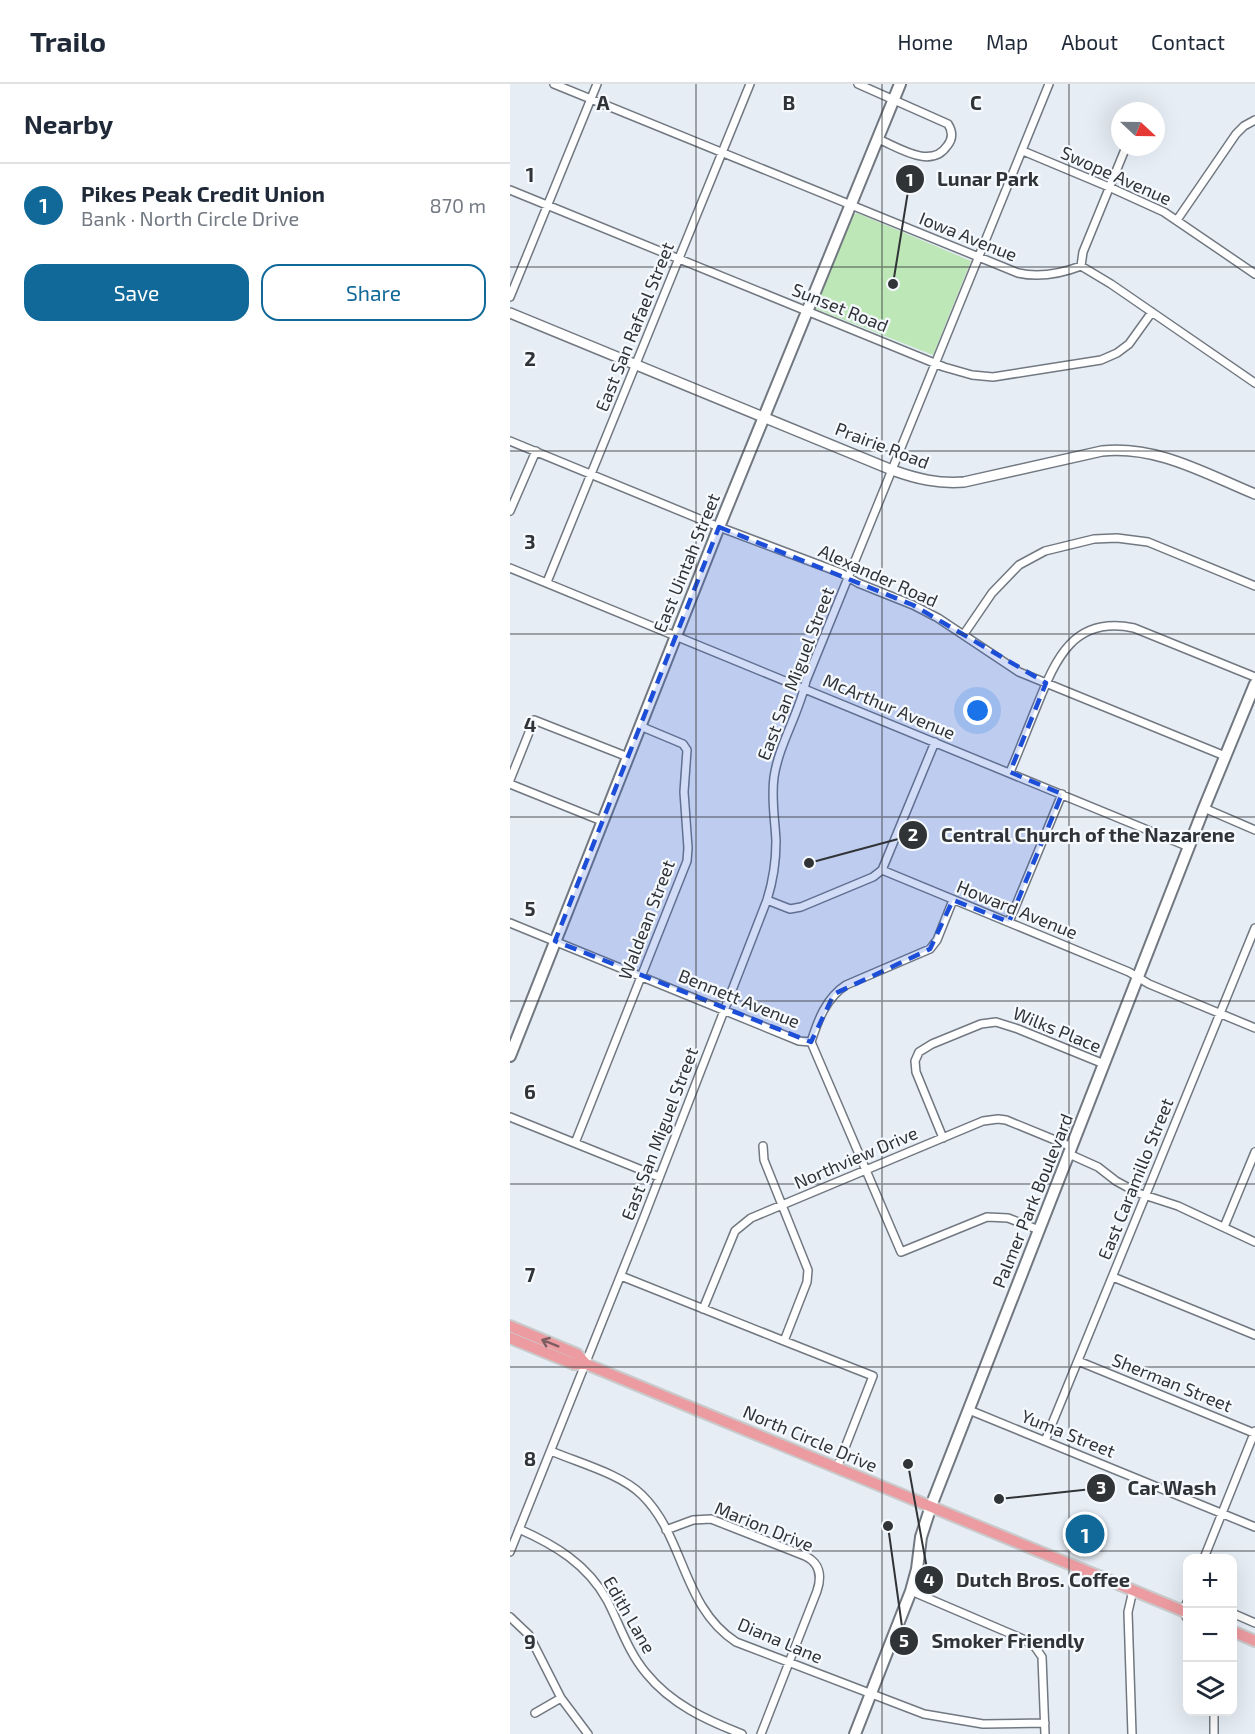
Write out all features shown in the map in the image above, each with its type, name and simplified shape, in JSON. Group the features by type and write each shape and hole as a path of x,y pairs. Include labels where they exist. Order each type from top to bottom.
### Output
{"main road":[{"name":"East Uintah Street","path":"510,1056 719,527 900,84"},
{"name":"Palmer Park Boulevard","path":"855,1734 911,1591 917,1569 921,1537 931,1506 1204,808 1255,684"},
{"name":"North Circle Drive","path":"510,1326 577,1354 586,1364"},
{"name":"North Circle Drive","path":"510,1338 574,1364 586,1364 1183,1613"},
{"path":"1237,1633 1255,1641"}],"street":[{"name":"Iowa Avenue","path":"554,84 1027,275 1057,273 1081,266"},
{"path":"510,297 597,84"},
{"name":"East San Rafael Street","path":"547,582 750,84"},
{"path":"858,84 948,124 952,132 950,142 942,153 927,158 878,139"},
{"name":"East San Miguel Street","path":"510,1552 621,1276 767,900 775,863 772,790 775,770 805,688 1049,84"},
{"path":"1177,220 1236,135 1244,126 1255,120"},
{"name":"Swope Avenue","path":"1023,151 1150,205 1177,220 1255,274"},
{"path":"1122,156 1083,252 1081,266 1111,284 1255,383"},
{"name":"Sunset Road","path":"510,190 961,373 993,377 1101,360 1129,345 1152,312"},
{"name":"Prairie Road","path":"510,313 892,470 933,482 964,482 1102,451 1123,450 1165,457 1255,494"},
{"name":"Alexander Road","path":"510,441 913,605 964,634 1020,672 1225,756"},
{"path":"510,511 536,451"},
{"path":"964,634 992,593 1019,565 1045,552 1094,539 1117,538 1148,542 1255,586"},
{"name":"McArthur Avenue","path":"510,568 1189,847"},
{"path":"1010,772 1055,663 1069,644 1084,633 1113,626 1142,630 1255,677"},
{"path":"602,821 510,782 534,720 628,757"},
{"name":"Waldean Street","path":"575,1143 687,861 684,792 688,755 686,747 640,726"},
{"path":"767,900 790,909 801,908 873,877 882,870 935,742"},
{"path":"1009,922 1062,794"},
{"path":"1204,808 1255,830"},
{"name":"Howard Avenue","path":"882,870 1129,972 1138,978 1255,1028"},
{"path":"811,1042 826,1004 834,994 846,985 930,949 937,940 953,900"},
{"name":"Bennett Avenue","path":"510,923 799,1041 811,1042 901,1252 987,1217 1000,1216 1039,1230"},
{"name":"East Caramillo Street","path":"1045,1441 1255,928"},
{"name":"Wilks Place","path":"943,1138 914,1066 919,1052 932,1044 981,1024 996,1022 1104,1065"},
{"path":"510,1117 659,1177"},
{"name":"Northview Drive","path":"703,1309 735,1231 751,1218 983,1121 998,1119 1015,1124 1071,1150 1116,1181 1146,1196 1178,1206 1255,1242"},
{"path":"763,1146 765,1160 808,1270 807,1282 784,1341"},
{"path":"1224,1227 1255,1152"},
{"path":"621,1276 873,1376 837,1468"},
{"path":"1113,1277 1255,1335"},
{"name":"Sherman Street","path":"1078,1361 1255,1432"},
{"name":"Yuma Street","path":"969,1410 1255,1527"},
{"path":"1206,1554 1255,1432"},
{"name":"Diana Lane","path":"551,1451 629,1484 648,1502 666,1530 701,1605 716,1626 736,1642 911,1710 952,1720 996,1724 1045,1723"},
{"name":"Marion Drive","path":"666,1530 693,1520 711,1519 805,1556 815,1563 820,1576 819,1584 761,1734"},
{"name":"Edith Lane","path":"519,1529 557,1547 588,1575 607,1600 639,1663 656,1684 678,1703 700,1716 742,1734"},
{"path":"1132,1590 1128,1612 1132,1734"},
{"path":"911,1591 1016,1636 1035,1647 1043,1663 1045,1734"},
{"path":"1237,1615 1255,1623"},
{"path":"510,1617 529,1635 561,1698 588,1734"},
{"path":"535,1713 561,1698"},
{"path":"1214,1716 1214,1734"}],"highlighted area":[{"path":"719,527 913,605 1046,683 1010,772 1062,794 1009,922 953,900 930,949 834,994 811,1042 555,941"}],"green space":[{"path":"857,213 971,261 933,355 814,308 852,216"}],"place":[{"name":"Lunar Park","path":"893,284"},
{"name":"Central Church of the Nazarene","path":"809,863"},
{"name":"Dutch Bros. Coffee","path":"908,1464"},
{"name":"Car Wash","path":"999,1499"},
{"name":"Smoker Friendly","path":"888,1526"},
{"name":"Pikes Peak Credit Union","path":"1085,1534"}]}
